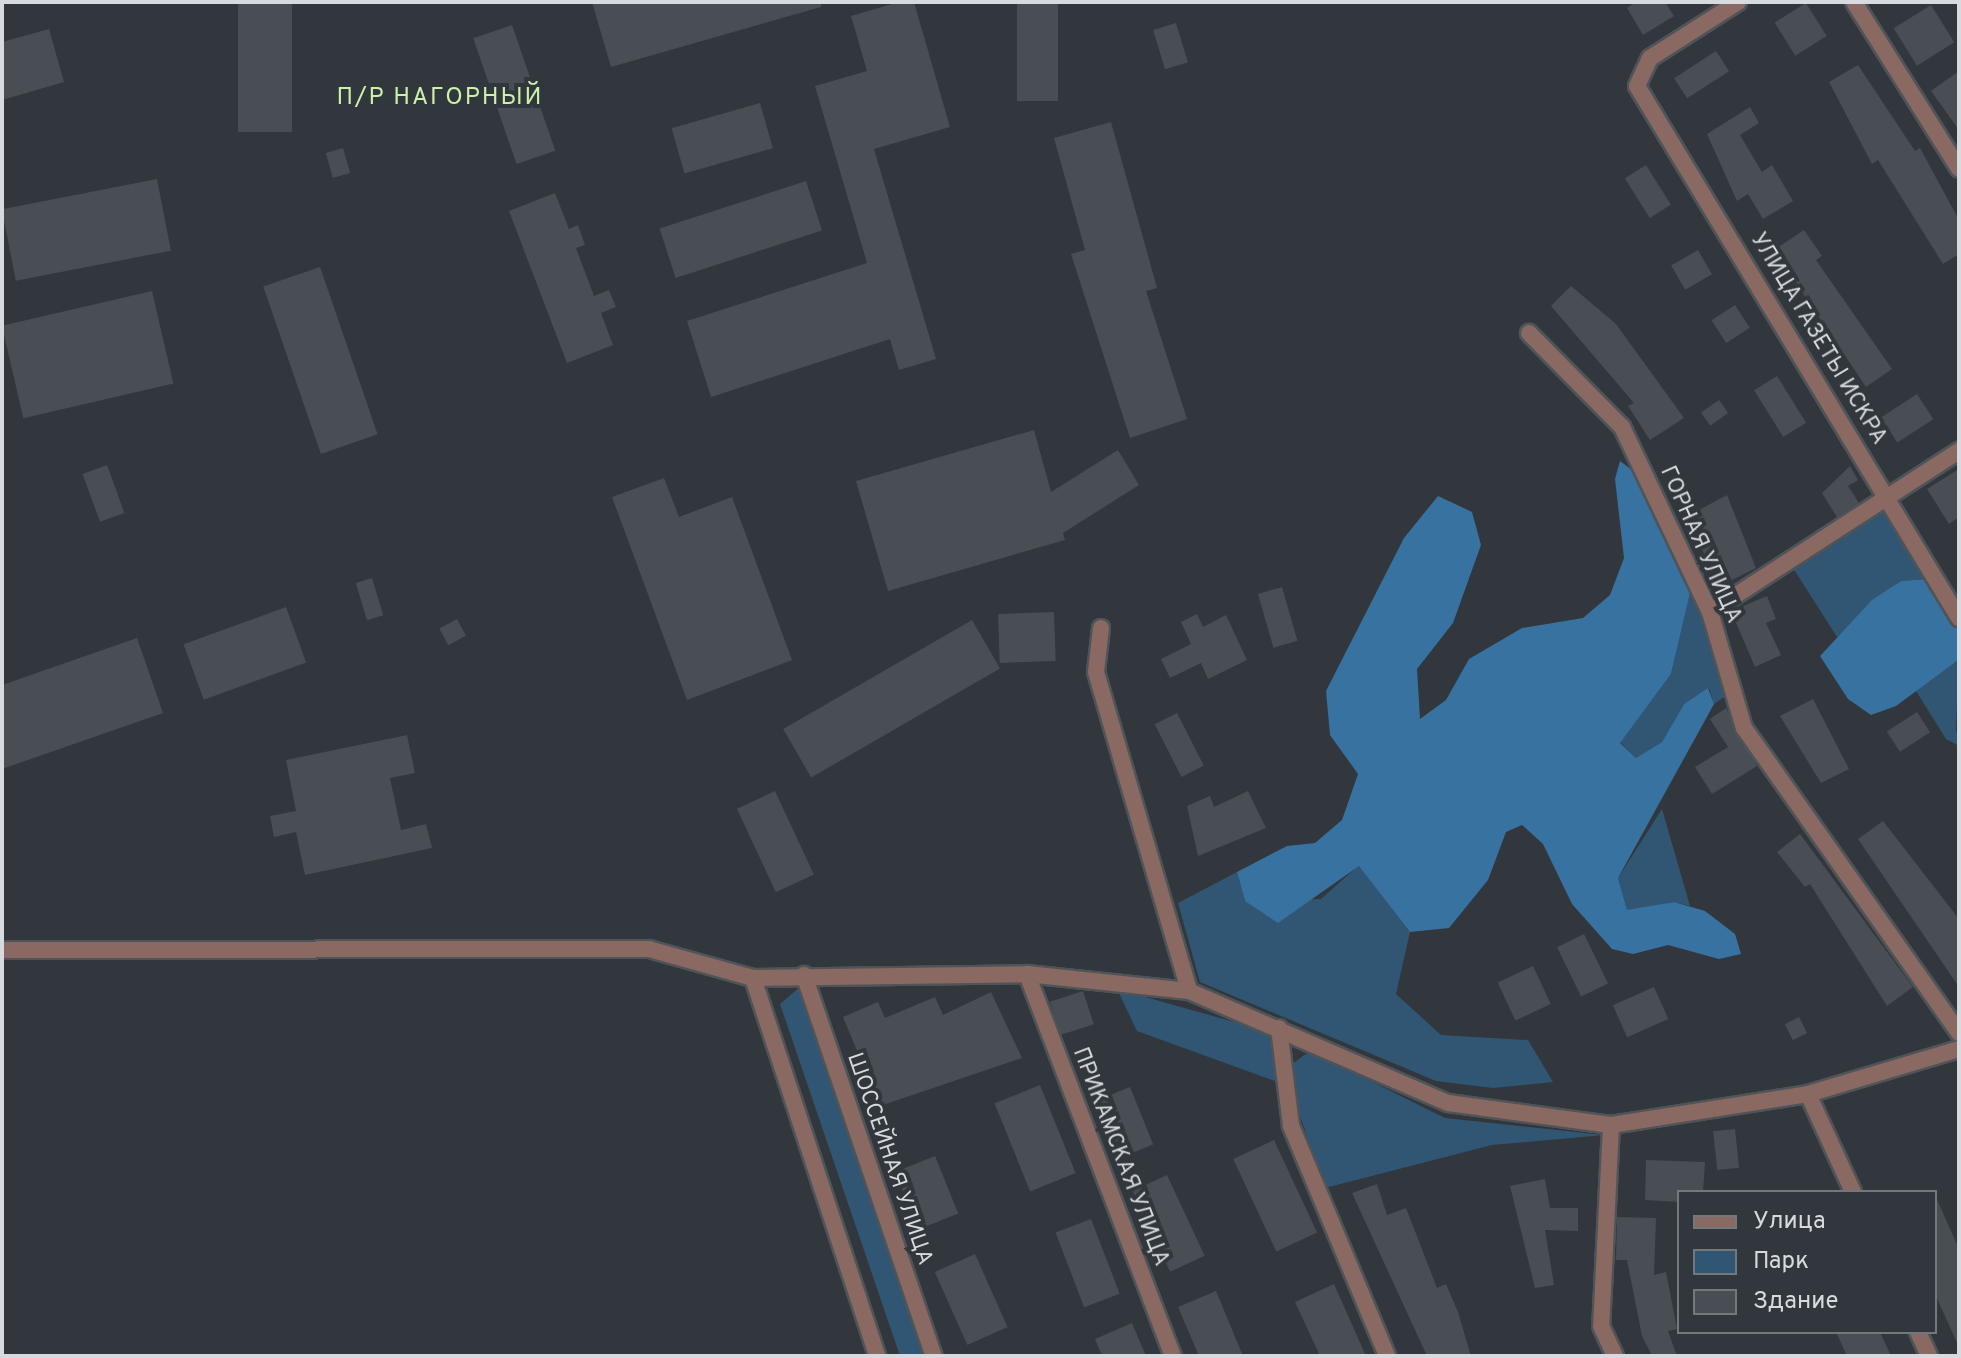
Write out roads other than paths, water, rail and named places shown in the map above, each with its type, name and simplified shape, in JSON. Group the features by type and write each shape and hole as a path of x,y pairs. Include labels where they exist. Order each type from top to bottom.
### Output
{"street":[{"name":"УЛИЦА ГАЗЕТЫ ИСКРА","path":"1738,2 1650,58 1637,86 1889,496 1959,618"},
{"path":"1854,2 1959,169"},
{"name":"ГОРНАЯ УЛИЦА","path":"1529,333 1622,427 1710,612 1744,728 1959,1033"},
{"path":"1710,612 1959,451"},
{"path":"1101,628 1096,672 1110,732 1189,991"},
{"path":"2,950 649,949 753,978 1027,974 1189,991 1448,1103 1611,1125 1808,1094 1959,1049"},
{"name":"ПРИКАМСКАЯ УЛИЦА","path":"1027,974 1173,1356"},
{"name":"ШОССЕЙНАЯ УЛИЦА","path":"804,975 934,1356"},
{"path":"753,978 877,1356"},
{"path":"1279,1028 1291,1126 1387,1356"},
{"path":"1808,1094 1852,1190"},
{"path":"1611,1125 1601,1326 1615,1356"},
{"path":"1919,1334 1929,1356"}],"district":[{"name":"П/Р НАГОРНЫЙ","path":"440,99"}]}
